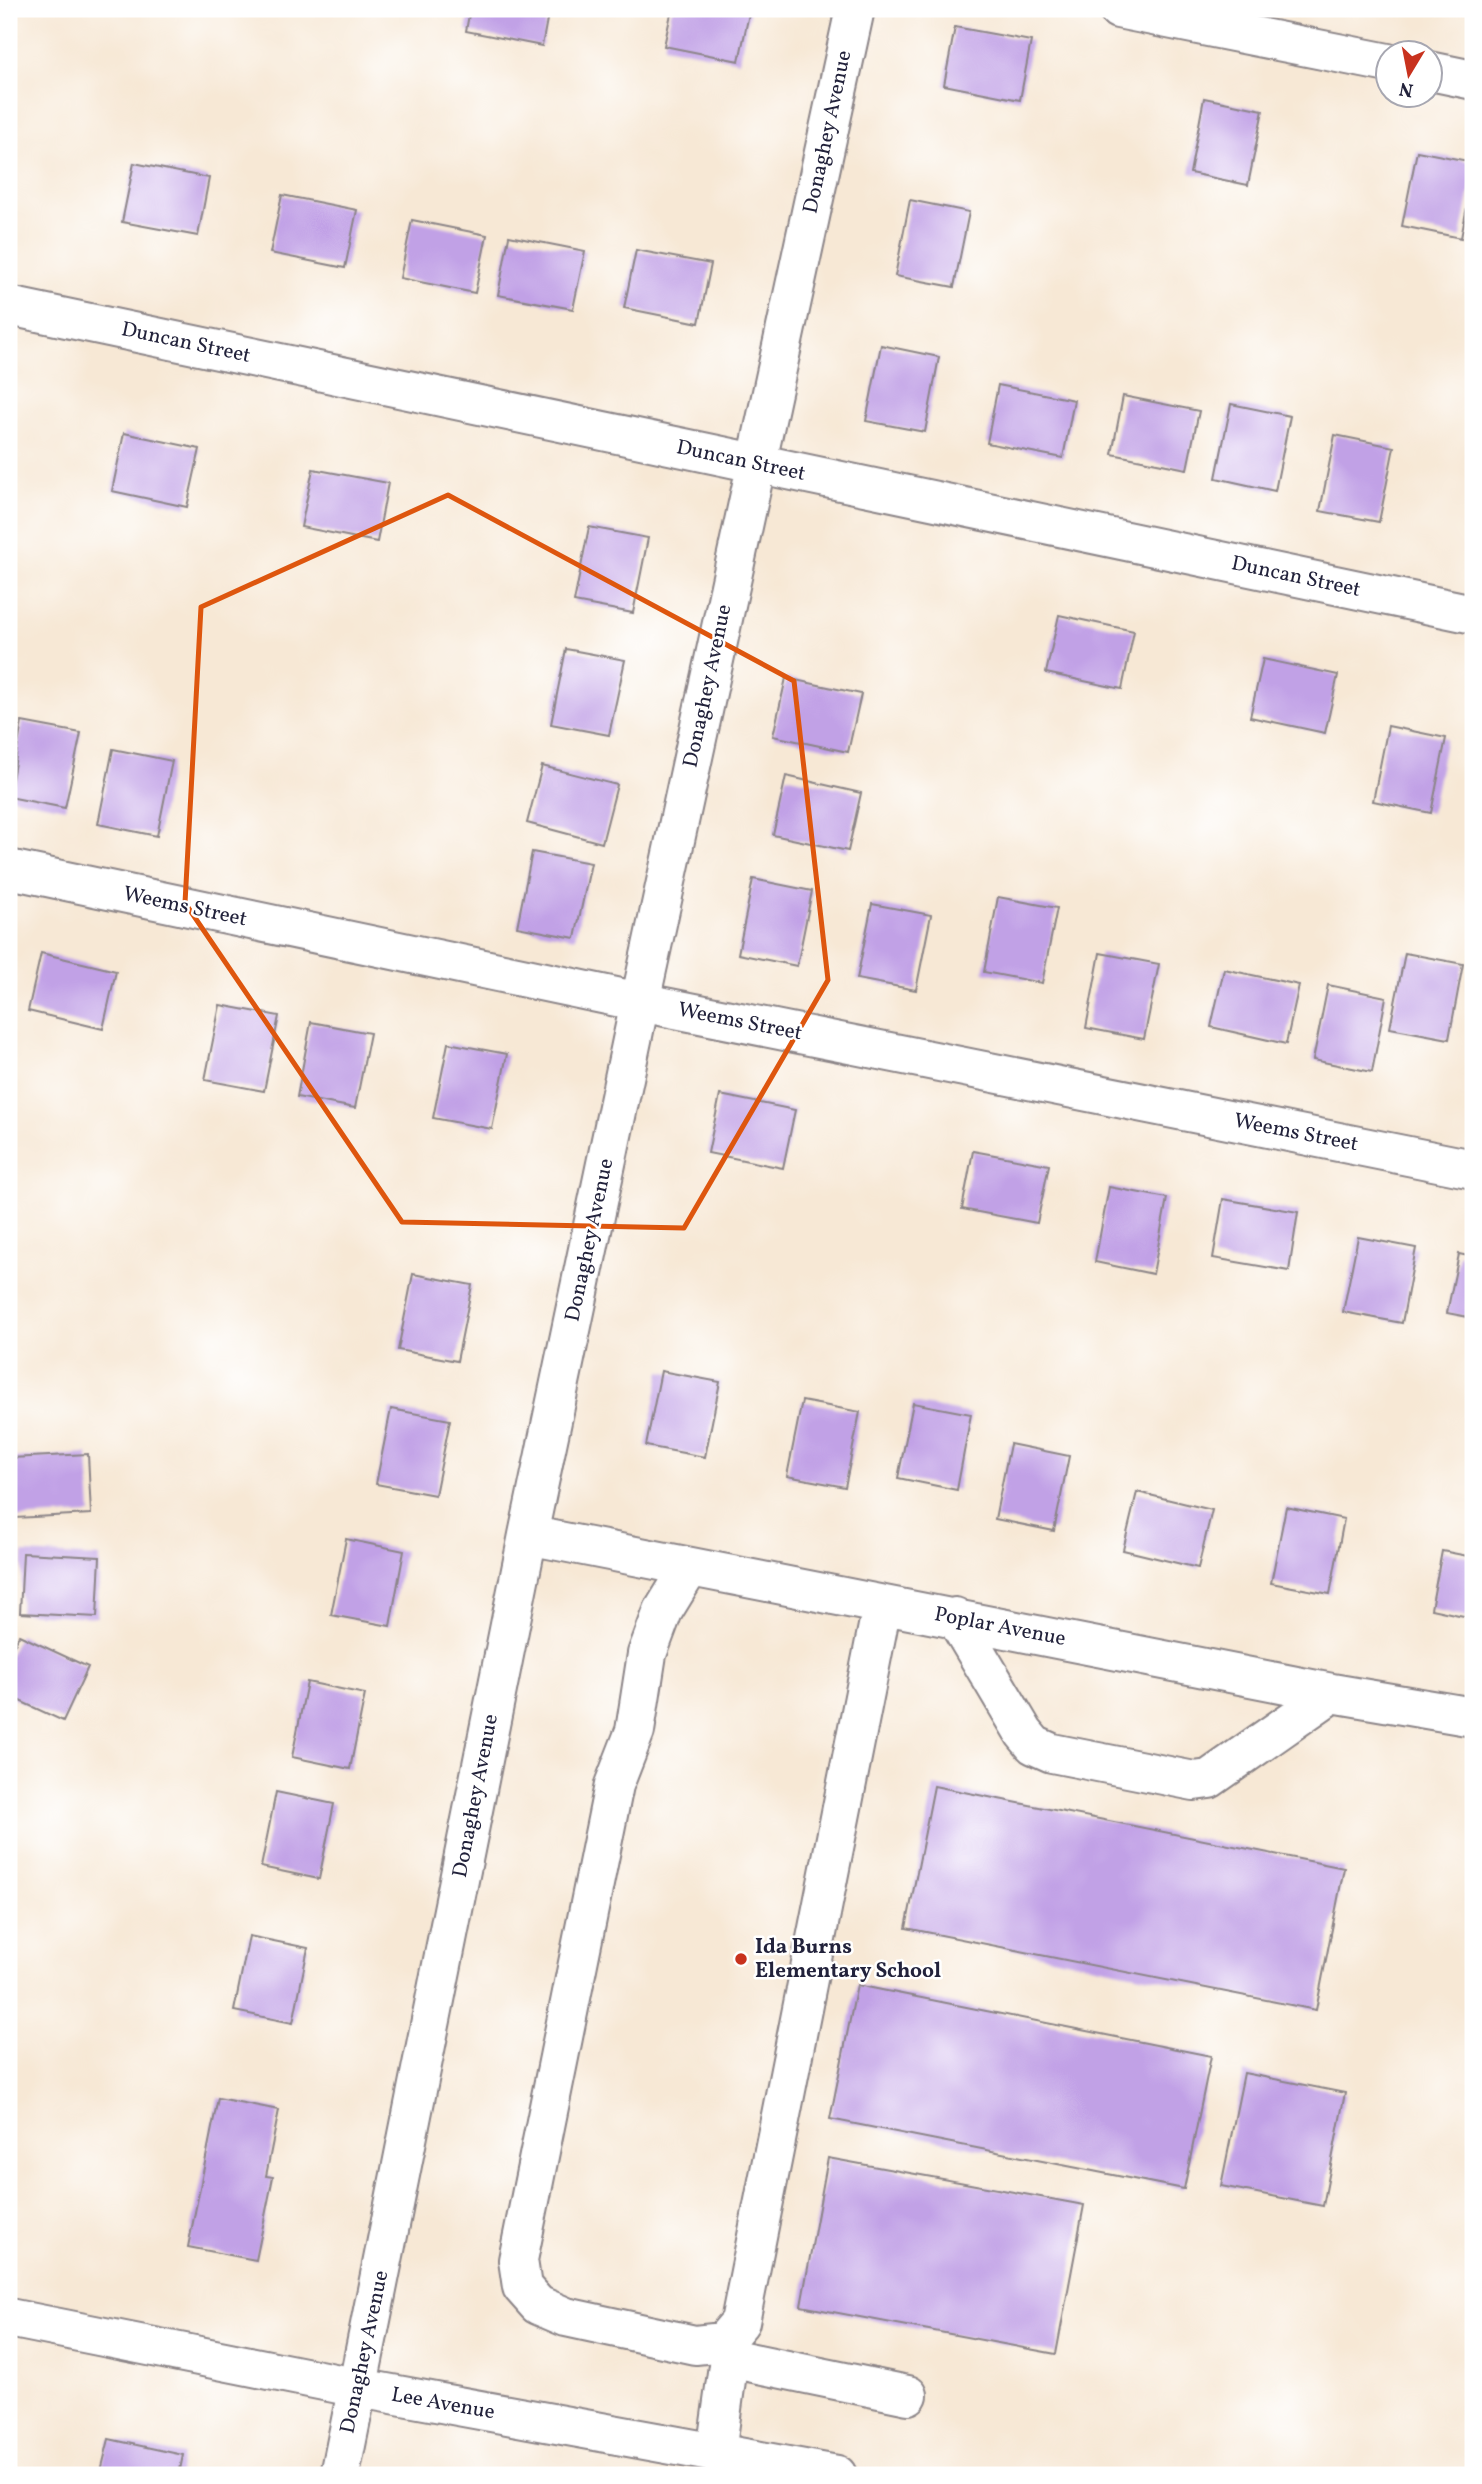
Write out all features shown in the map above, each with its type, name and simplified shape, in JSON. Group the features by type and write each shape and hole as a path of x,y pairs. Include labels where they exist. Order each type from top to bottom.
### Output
{"street":[{"name":"Donaghey Avenue","path":"340,2475 528,1535 639,1002 855,9"},
{"path":"1118,9 1374,60"},
{"path":"1444,74 1473,80"},
{"name":"Duncan Street","path":"9,306 1473,614"},
{"name":"Weems Street","path":"9,870 639,1002 1473,1168"},
{"name":"Poplar Avenue","path":"528,1535 1332,1693 1473,1717"},
{"path":"690,1567 663,1611 647,1654 635,1731 614,1784 518,2260 522,2287 538,2305 566,2317 726,2350 908,2395"},
{"path":"716,2453 726,2350 740,2322 746,2295 882,1606"},
{"path":"955,1617 1024,1733 1034,1745 1052,1753 1194,1781 1209,1779 1332,1693"},
{"name":"Lee Avenue","path":"9,2318 359,2388 837,2475"}],"highlighted area":[{"path":"448,495 794,681 828,980 684,1228 402,1222 185,903 201,607"}],"building":[{"path":"470,9 549,9 542,46 466,31"},
{"path":"672,9 750,9 739,61 664,46"},
{"path":"955,27 1031,41 1020,100 944,85"},
{"path":"1204,98 1263,110 1248,185 1190,173"},
{"path":"1417,151 1473,162 1461,238 1402,226"},
{"path":"134,163 209,178 198,236 122,222"},
{"path":"282,195 357,210 345,268 270,253"},
{"path":"910,200 969,212 954,287 895,276"},
{"path":"412,220 487,235 475,293 400,278"},
{"path":"509,236 585,251 573,309 498,295"},
{"path":"636,250 711,264 699,323 624,308"},
{"path":"881,345 939,357 925,432 866,421"},
{"path":"998,385 1074,400 1063,458 987,443"},
{"path":"1123,396 1199,411 1187,469 1112,454"},
{"path":"1231,404 1290,416 1275,491 1216,478"},
{"path":"124,433 200,449 187,507 112,491"},
{"path":"1335,435 1394,447 1379,522 1320,511"},
{"path":"313,469 388,483 377,542 301,527"},
{"path":"589,527 648,538 633,613 574,602"},
{"path":"1059,615 1134,631 1122,689 1046,673"},
{"path":"566,649 625,660 609,735 551,724"},
{"path":"1263,659 1338,675 1325,733 1250,717"},
{"path":"786,678 861,694 848,752 773,736"},
{"path":"22,722 81,733 65,808 9,797"},
{"path":"1388,726 1446,738 1431,813 1373,801"},
{"path":"113,749 172,761 157,836 98,824"},
{"path":"542,766 617,785 602,843 527,823"},
{"path":"786,776 861,793 848,851 773,835"},
{"path":"532,852 591,863 575,938 517,927"},
{"path":"753,879 812,891 797,966 738,954"},
{"path":"998,897 1057,908 1042,983 984,972"},
{"path":"872,904 931,915 916,990 857,979"},
{"path":"41,953 116,971 103,1029 28,1011"},
{"path":"1100,953 1159,964 1144,1039 1086,1028"},
{"path":"1405,953 1463,964 1449,1039 1390,1028"},
{"path":"1224,969 1299,985 1286,1044 1211,1027"},
{"path":"1328,985 1386,997 1372,1072 1313,1060"},
{"path":"220,1005 279,1016 264,1091 205,1080"},
{"path":"311,1022 370,1033 355,1108 297,1097"},
{"path":"448,1043 507,1054 492,1129 433,1118"},
{"path":"720,1095 795,1110 783,1168 708,1153"},
{"path":"973,1151 1049,1165 1037,1223 962,1209"},
{"path":"1109,1187 1167,1198 1153,1274 1095,1262"},
{"path":"1223,1199 1298,1212 1289,1271 1213,1258"},
{"path":"1358,1237 1416,1248 1402,1323 1343,1312"},
{"path":"1459,1254 1473,1257 1473,1318 1447,1313"},
{"path":"413,1274 472,1285 457,1361 398,1350"},
{"path":"661,1371 720,1382 705,1457 646,1446"},
{"path":"802,1401 860,1412 845,1487 787,1476"},
{"path":"913,1403 971,1414 957,1490 898,1478"},
{"path":"391,1409 450,1420 435,1495 376,1484"},
{"path":"1010,1444 1069,1456 1054,1531 995,1519"},
{"path":"88,1454 91,1514 15,1518 11,1458"},
{"path":"1137,1492 1212,1510 1198,1568 1123,1550"},
{"path":"1286,1507 1344,1519 1330,1594 1271,1583"},
{"path":"346,1539 404,1551 390,1626 331,1615"},
{"path":"1442,1551 1473,1557 1473,1618 1431,1609"},
{"path":"23,1553 100,1557 97,1617 20,1613"},
{"path":"19,1635 88,1667 63,1721 9,1696 9,1656"},
{"path":"307,1682 365,1694 350,1769 292,1757"},
{"path":"934,1786 1344,1868 1316,2010 906,1928"},
{"path":"276,1792 334,1804 319,1879 261,1867"},
{"path":"249,1936 308,1948 293,2023 234,2011"},
{"path":"857,1985 1211,2056 1184,2189 830,2119"},
{"path":"1244,2073 1345,2093 1323,2206 1221,2186"},
{"path":"218,2098 279,2110 266,2176 273,2177 256,2260 188,2247"},
{"path":"828,2158 1084,2205 1056,2354 801,2306"},
{"path":"109,2439 183,2455 179,2475 100,2475"}],"place":[{"name":"Ida Burns Elementary School","path":"741,1959"}]}
